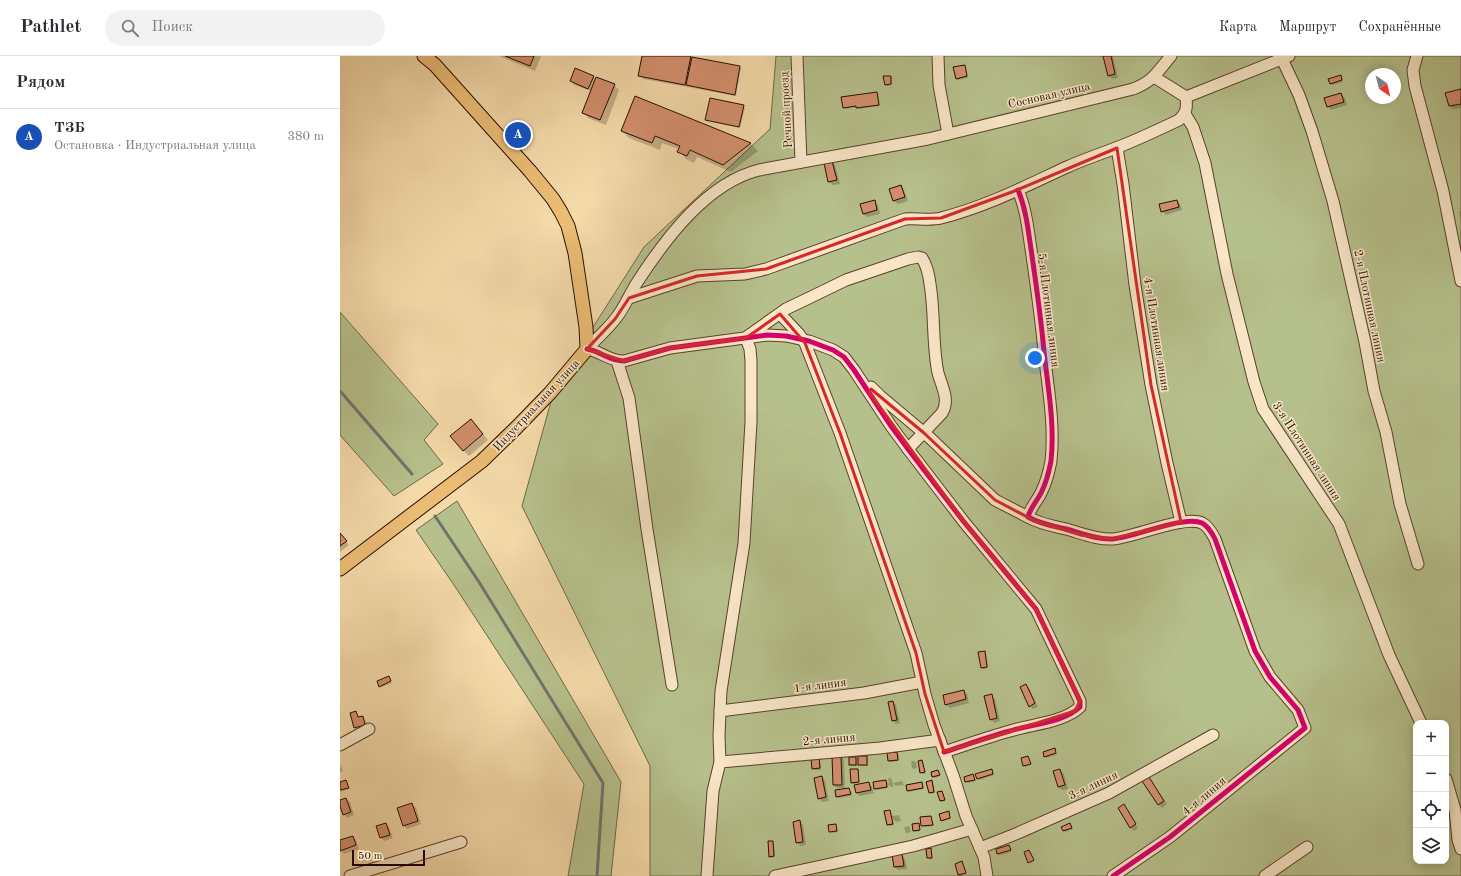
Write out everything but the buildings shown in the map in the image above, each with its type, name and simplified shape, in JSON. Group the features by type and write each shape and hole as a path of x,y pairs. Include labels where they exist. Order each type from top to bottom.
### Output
{"main road":[{"name":"Индустриальная улица","path":"340,569 482,462 550,393 587,349 586,327 575,253 568,226 561,212 553,199 530,171 435,66 424,56"}],"street":[{"name":"Речной проезд","path":"797,56 801,162"},
{"path":"938,56 939,85 948,134"},
{"name":"Сосновая улица","path":"587,349 615,319 662,246 691,214 716,191 730,181 748,172 928,139 1133,89 1146,84 1154,77 1171,56"},
{"path":"1417,56 1413,70 1415,86 1444,191 1461,281"},
{"path":"1186,97 1286,57"},
{"name":"2-я Плотинная линия","path":"1286,57 1312,131 1333,201 1364,334 1374,390 1386,432 1400,504 1418,564"},
{"path":"1154,77 1186,97"},
{"path":"628,298 697,276 745,274 766,270 905,219 914,218 923,220 941,218 975,207 1018,190 1068,167 1117,148 1179,120 1185,114 1187,107 1186,97"},
{"name":"3-я Плотинная линия","path":"1185,114 1193,127 1205,163 1227,274 1252,375 1263,409 1339,524 1389,655 1420,720"},
{"name":"4-я Плотинная линия","path":"1117,148 1123,184 1135,285 1152,385 1167,463 1182,522"},
{"name":"5-я Плотинная линия","path":"1018,190 1024,205 1028,224 1038,293 1051,408 1052,431 1050,462 1046,482 1029,512 1028,517"},
{"path":"746,338 800,302 846,280 908,259 918,257 922,258 929,275 932,296 935,359 947,400 946,407 942,413 908,449"},
{"path":"780,314 802,339 810,355 840,433 916,653 922,682 944,752 966,816 984,857 987,876"},
{"path":"587,349 595,350 601,355 617,361 624,361 670,348 746,338 778,336 802,339 833,350 844,357 908,449 964,522 1036,609 1080,701 1080,707 1075,711 1060,717 1011,730 944,752"},
{"path":"707,876 713,791 720,762 721,691 744,544 751,422 751,361 750,349 746,338"},
{"path":"617,361 629,398 647,528 672,686"},
{"path":"854,370 880,396 924,433 995,500 1035,521 1081,535 1112,539 1134,535 1182,522"},
{"name":"4-я линия","path":"1112,876 1170,837 1305,728 1298,710 1270,677 1255,651 1237,597 1212,532 1202,523 1193,520 1182,522"},
{"name":"1-я линия","path":"720,711 864,693 922,682"},
{"path":"340,744 369,729"},
{"name":"3-я линия","path":"980,848 1109,793 1213,735"},
{"name":"2-я линия","path":"720,762 880,748 940,740"},
{"path":"1449,789 1455,810 1458,840 1461,849"},
{"path":"775,876 913,846 972,829"},
{"path":"350,876 462,842"},
{"path":"1265,876 1306,847"}],"highlighted area":[{"path":"1117,148 1151,385 1181,522 1112,539 1081,535 1035,521 995,500 924,433 871,389 869,392 964,522 1036,609 1080,701 1075,711 944,752 925,694 916,653 840,433 805,343 780,314 746,338 670,348 624,361 587,349 615,319 629,298 697,276 766,269 905,219 941,218 1012,192"}],"green space":[{"path":"776,56 1461,56 1461,876 650,876 650,766 522,506 555,387 644,247 770,129"},
{"path":"340,312 438,424 424,440 443,464 394,496 340,435"},
{"path":"457,501 621,782 611,876 568,876 584,784 454,585 416,530"}],"waterway":[{"path":"340,391 412,474"},
{"path":"435,516 479,582 603,783 597,876"}],"cycle path":[{"path":"1018,190 1026,219 1037,287 1052,434 1051,461 1047,477 1041,493 1028,517 1047,524 1107,539 1113,539 1184,522 1194,521 1204,524 1210,530 1215,539 1255,651 1270,677 1298,710 1305,728 1170,837 1113,876"},
{"path":"587,349 618,361 624,361 670,348 767,335 786,336 809,341 833,350 844,357 908,449 964,522 1036,609 1080,701 1080,707 1065,717 1002,733 944,752"}],"place":[{"name":"ТЗБ","path":"518,135"}]}
